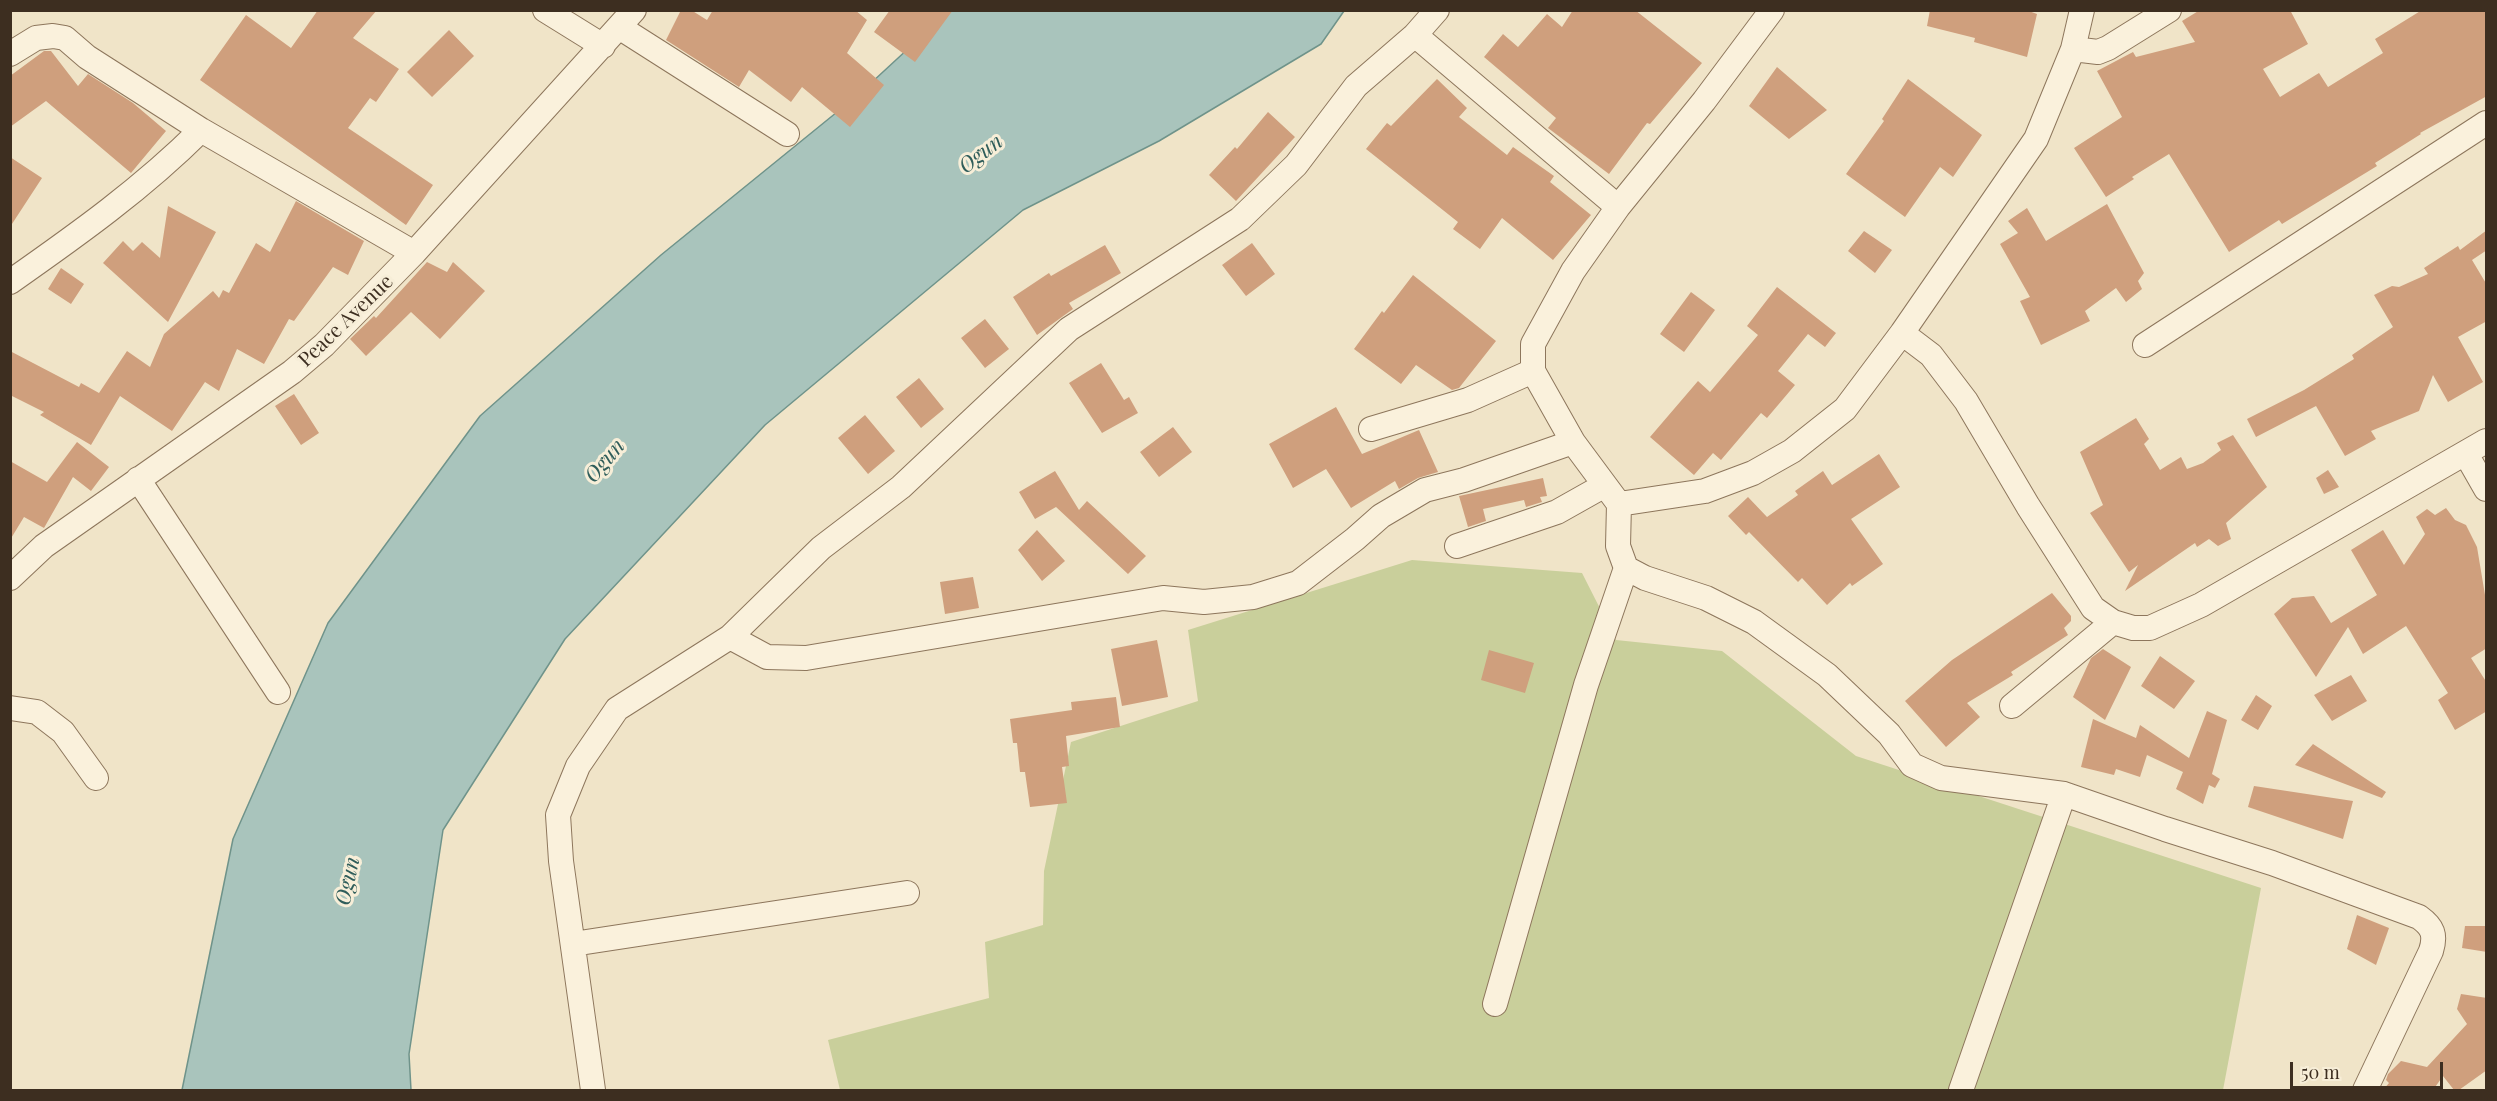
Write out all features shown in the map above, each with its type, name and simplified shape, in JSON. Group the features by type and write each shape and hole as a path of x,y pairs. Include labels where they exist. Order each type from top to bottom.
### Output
{"street":[{"path":"544,10 603,46"},
{"path":"592,1090 561,861 558,815 578,766 617,709 730,637 821,548 901,487 1069,329 1240,219 1296,165 1356,86 1415,36 1437,10"},
{"path":"1495,1005 1586,685 1626,568 1618,546 1619,504 1573,442 1533,371 1533,344 1573,271 1618,207 1704,101 1772,10"},
{"path":"1619,504 1705,491 1753,473 1792,451 1845,409 1902,333 2036,139 2073,49 2082,10"},
{"path":"2073,49 2098,52 2108,48 2169,10"},
{"path":"627,19 787,134"},
{"name":"Peace Avenue","path":"10,578 44,546 292,372 324,345 414,253 627,19"},
{"path":"10,54 36,38 53,36 65,38 87,57 201,130 414,253"},
{"path":"1415,36 1618,207"},
{"path":"2145,345 2487,123"},
{"path":"10,282 134,191 173,158 201,130"},
{"path":"1902,333 1930,355 1966,400 2028,506 2093,608 2113,622 2133,627 2150,628 2162,624 2210,600 2487,441"},
{"path":"1371,429 1468,400 1533,371"},
{"path":"730,637 767,657 806,658 1163,598 1204,602 1253,597 1299,583 1381,516 1425,490 1464,480 1573,442"},
{"path":"2466,454 2487,489"},
{"path":"138,479 278,692"},
{"path":"1457,546 1557,512 1605,485"},
{"path":"1626,568 1645,578 1706,598 1754,622 1827,675 1889,734 1912,765 1941,778 2064,794 2272,863 2419,917 2430,925 2435,939 2365,1090"},
{"path":"2012,706 2113,622"},
{"path":"10,708 37,712 63,732 96,778"},
{"path":"1961,1090 2064,794"},
{"path":"573,944 907,893"}],"green space":[{"path":"1412,560 1582,573 1616,640 1722,651 1856,756 2261,888 2223,1090 840,1090 828,1040 989,998 985,942 1043,925 1044,871 1071,742 1198,701 1188,630"}],"water":[{"name":"Ogun","path":"949,11 1344,11 1321,44 1159,141 1023,210 765,425 565,639 443,830 409,1054 411,1090 182,1090 233,839 328,623 480,416 661,255 858,95"}],"building":[{"path":"318,10 377,10 353,38 399,69 376,102 370,98 348,128 433,185 406,225 200,80 246,15 291,48"},
{"path":"681,10 691,10 707,20 713,10 855,10 867,20 847,53 884,85 850,127 802,87 791,102 749,70 739,87 666,40"},
{"path":"890,10 953,10 915,62 874,32"},
{"path":"1573,10 1635,10 1702,63 1650,124 1647,123 1609,174 1548,128 1556,118 1484,57 1503,34 1518,47 1547,14 1562,27"},
{"path":"1930,10 2026,10 2037,14 2027,57 1974,42 1975,38 1927,26"},
{"path":"2200,10 2290,10 2308,44 2263,69 2280,97 2319,73 2328,87 2383,53 2375,39 2422,10 2487,10 2487,96 2420,133 2375,163 2377,166 2282,224 2279,220 2229,252 2169,154 2132,177 2134,179 2106,197 2074,148 2122,117 2097,71 2133,52 2136,57 2195,42 2182,21"},
{"path":"449,30 474,56 432,97 407,72"},
{"path":"44,51 51,51 78,86 88,74 133,103 166,131 131,173 46,101 10,127 10,76"},
{"path":"1777,67 1827,110 1789,139 1749,106"},
{"path":"1437,79 1467,108 1459,117 1507,155 1513,147 1554,176 1550,182 1591,215 1553,260 1502,218 1480,249 1453,229 1458,222 1366,149 1387,123 1391,126"},
{"path":"1908,79 1982,135 1953,177 1940,167 1905,217 1846,174 1884,121 1882,119"},
{"path":"1268,112 1295,137 1236,201 1209,175 1235,147 1237,149"},
{"path":"10,157 42,178 10,227"},
{"path":"296,201 364,241 348,275 333,267 294,321 289,319 264,364 237,349 219,391 205,382 172,431 120,396 91,445 40,415 44,412 10,395 10,351 79,387 81,383 99,393 127,351 150,367 164,334 213,291 219,298 223,290 229,293 256,243 270,252"},
{"path":"2107,204 2144,273 2138,281 2142,289 2126,302 2116,288 2085,311 2090,321 2041,345 2020,301 2030,297 2000,244 2018,233 2008,221 2027,208 2046,241"},
{"path":"168,206 216,232 168,322 103,263 123,241 133,251 142,242 160,258"},
{"path":"2487,230 2487,250 2472,260 2487,285 2487,321 2458,337 2483,382 2448,402 2433,375 2419,411 2371,431 2376,439 2345,456 2316,406 2256,437 2247,419 2304,390 2354,359 2352,355 2393,327 2374,295 2392,286 2399,287 2428,274 2424,268 2458,246 2460,250"},
{"path":"1864,231 1892,250 1875,273 1848,251"},
{"path":"1252,243 1275,274 1246,296 1222,265"},
{"path":"1105,245 1121,273 1069,303 1073,309 1037,335 1013,297 1049,273 1051,276"},
{"path":"427,262 447,272 453,262 485,291 440,339 411,312 366,356 350,339 374,316 376,318"},
{"path":"61,268 84,284 71,304 48,289"},
{"path":"1413,275 1496,341 1459,388 1452,390 1416,365 1401,384 1354,349"},
{"path":"1777,287 1836,333 1825,347 1808,334 1778,371 1795,385 1767,418 1761,413 1721,460 1713,453 1694,475 1650,437 1698,381 1710,392 1758,335 1747,326"},
{"path":"1691,292 1715,310 1684,352 1660,334"},
{"path":"985,319 1009,349 985,368 961,338"},
{"path":"1101,363 1124,400 1129,397 1138,413 1102,433 1069,383"},
{"path":"919,378 944,409 921,428 896,397"},
{"path":"294,394 319,433 301,445 275,406"},
{"path":"1336,407 1362,454 1419,430 1438,472 1418,478 1399,489 1395,481 1351,508 1326,469 1293,488 1269,444"},
{"path":"865,415 895,451 868,474 838,438"},
{"path":"2136,418 2149,439 2144,444 2160,470 2181,457 2187,469 2203,463 2221,450 2217,443 2233,435 2267,487 2226,523 2231,539 2218,546 2209,539 2197,547 2195,543 2125,591 2138,565 2129,572 2090,513 2103,505 2080,452"},
{"path":"1173,427 1192,452 1159,477 1140,452"},
{"path":"77,442 109,467 91,491 73,477 44,528 24,517 10,540 10,461 47,482"},
{"path":"1879,454 1900,487 1851,519 1883,564 1852,586 1850,583 1827,605 1802,578 1798,582 1749,532 1746,535 1728,516 1748,497 1767,517 1798,495 1795,491 1823,471 1832,485"},
{"path":"2328,470 2339,487 2324,494 2316,478"},
{"path":"1055,471 1079,510 1087,501 1146,556 1128,574 1056,507 1035,519 1019,492"},
{"path":"1543,478 1547,496 1540,497 1542,502 1526,507 1524,500 1483,509 1486,521 1468,527 1459,496"},
{"path":"2446,508 2455,520 2466,525 2477,547 2487,607 2487,648 2471,658 2487,683 2487,711 2455,730 2438,700 2448,693 2406,626 2363,654 2348,627 2316,677 2274,614 2292,598 2314,596 2331,623 2377,595 2351,550 2383,530 2404,565 2425,534 2416,517 2427,509 2435,515"},
{"path":"1037,530 1065,561 1042,581 1018,550"},
{"path":"973,577 979,608 945,614 940,582"},
{"path":"2052,593 2071,616 2071,621 2064,628 2068,635 2011,672 2013,675 1967,703 1980,717 1946,747 1905,701 1952,660"},
{"path":"1157,640 1168,697 1122,706 1111,649"},
{"path":"2103,649 2131,667 2105,720 2073,697 2091,658"},
{"path":"1489,650 1534,663 1525,693 1481,680"},
{"path":"2160,656 2195,681 2174,709 2141,686"},
{"path":"2351,675 2367,701 2332,721 2314,695"},
{"path":"2256,695 2272,706 2258,730 2241,720"},
{"path":"1116,697 1120,727 1066,736 1069,766 1062,767 1067,803 1030,807 1025,772 1020,772 1017,743 1013,743 1010,719 1072,710 1071,702"},
{"path":"2207,711 2227,720 2212,774 2220,779 2215,788 2209,785 2203,804 2176,789 2183,772 2147,755 2140,777 2116,769 2114,775 2081,767 2093,719 2136,738 2140,725 2189,758"},
{"path":"2313,744 2386,792 2382,798 2295,765"},
{"path":"2254,786 2353,801 2343,839 2248,807"},
{"path":"2357,915 2389,928 2376,965 2347,949"},
{"path":"2465,926 2487,926 2487,952 2462,948"},
{"path":"2461,994 2487,998 2487,1070 2459,1090 2454,1090 2443,1076 2433,1090 2383,1090 2389,1083 2386,1080 2388,1074 2401,1061 2427,1067 2467,1024 2457,1009"}]}
